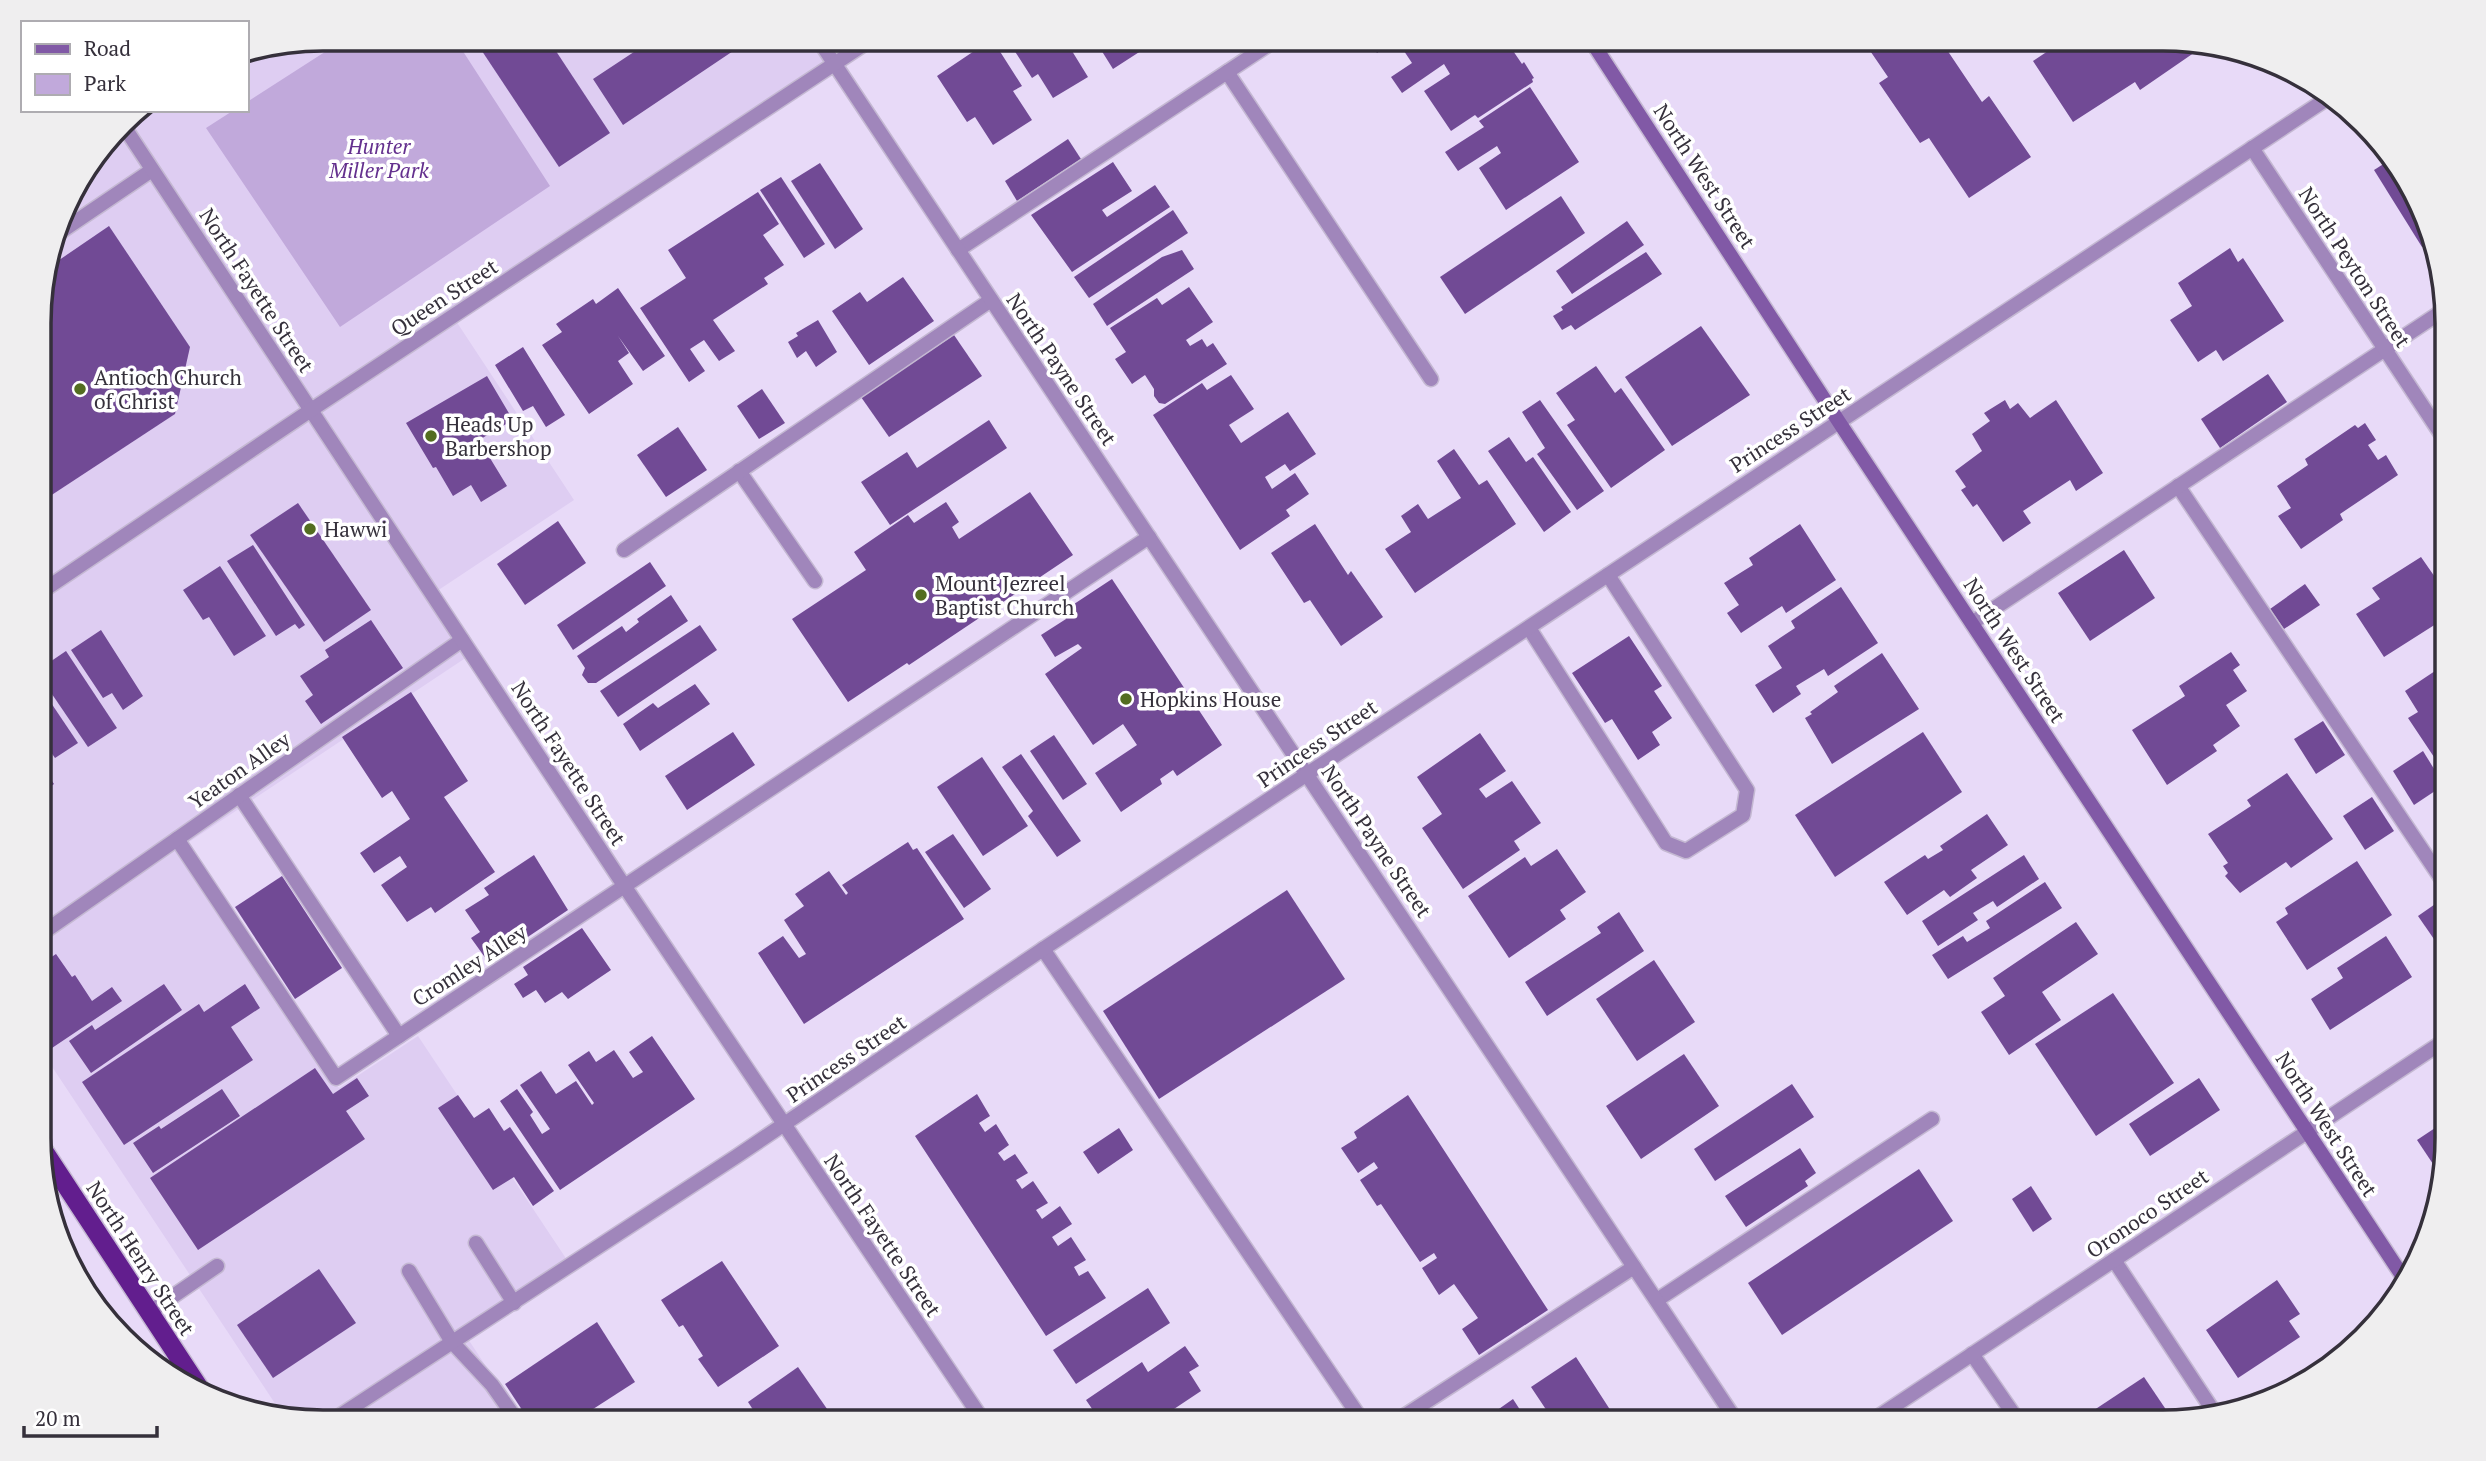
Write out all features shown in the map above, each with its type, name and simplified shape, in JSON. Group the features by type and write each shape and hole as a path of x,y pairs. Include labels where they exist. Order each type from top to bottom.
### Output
{"highway":[{"name":"North Henry Street","path":"52,1163 192,1377"}],"main road":[{"name":"North West Street","path":"1598,51 1839,422 2400,1272"}],"street":[{"name":"North Payne Street","path":"826,51 1729,1410"},
{"name":"Queen Street","path":"51,585 853,51"},
{"path":"958,250 1258,51"},
{"path":"1227,72 1431,379"},
{"name":"Princess Street","path":"350,1410 784,1125 1043,949 2321,102"},
{"name":"North Fayette Street","path":"128,132 625,887 976,1410"},
{"name":"North Peyton Street","path":"2252,148 2435,425"},
{"path":"68,227 152,170"},
{"path":"624,550 991,300"},
{"path":"1972,623 2435,316"},
{"path":"739,471 815,581"},
{"path":"2178,486 2435,869"},
{"name":"Cromley Alley","path":"177,839 336,1078 1149,537"},
{"path":"1529,628 1666,843 1686,851 1743,815 1747,790 1608,575"},
{"name":"Yeaton Alley","path":"51,927 462,640"},
{"path":"239,795 399,1036"},
{"path":"1043,949 1355,1410"},
{"name":"Oronoco Street","path":"1888,1410 2435,1047"},
{"path":"1657,1300 1932,1119"},
{"path":"475,1243 514,1303"},
{"path":"2114,1260 2210,1406"},
{"path":"150,1312 217,1266"},
{"path":"1413,1410 1634,1266"},
{"path":"409,1271 452,1342 492,1385 509,1410"},
{"path":"1972,1354 2011,1410"}],"shaded area":[{"path":"305,51 831,51 840,65 456,321 574,500 434,593 473,653 180,848 339,1088 418,1036 571,1266 466,1336 515,1410 305,1410 277,1406 51,1065 51,305 60,252 71,219 87,187 107,157 143,118 151,112 248,112 248,61 270,56"}],"green space":[{"name":"Hunter Miller Park","path":"326,51 463,51 550,186 340,327 206,128 231,112 248,112 248,101"}],"building":[{"path":"482,51 556,51 610,133 559,167"},
{"path":"635,51 733,51 623,125 593,79"},
{"path":"974,51 1000,51 1022,86 1013,91 1032,120 993,145 975,117 967,122 937,76"},
{"path":"1015,51 1072,51 1088,77 1053,98 1038,74 1032,78"},
{"path":"1102,51 1141,51 1113,69"},
{"path":"1404,51 1513,51 1534,78 1533,82 1478,118 1475,115 1451,131 1424,91 1450,74 1444,64 1402,93 1391,77 1412,63"},
{"path":"1870,51 1948,51 1982,102 1989,96 2031,157 1969,198 1929,138 1920,143 1879,83 1888,77"},
{"path":"2048,51 2194,52 2140,90 2135,82 2073,122 2033,61"},
{"path":"1530,87 1579,162 1506,210 1479,168 1501,153 1497,146 1458,171 1445,152 1484,127 1479,121"},
{"path":"1068,139 1081,159 1017,201 1005,181"},
{"path":"1113,162 1132,191 1102,210 1107,217 1155,185 1170,207 1072,272 1031,215"},
{"path":"820,163 863,229 835,249 791,181"},
{"path":"2384,164 2399,187 2415,219 2424,246 2422,247 2374,170"},
{"path":"781,177 825,244 804,258 760,190"},
{"path":"758,192 779,224 763,235 784,265 764,278 768,284 713,320 735,351 719,361 704,340 690,349 705,371 689,382 640,308 686,278 668,250"},
{"path":"1561,196 1585,233 1465,314 1440,277"},
{"path":"1173,210 1188,233 1089,298 1074,277"},
{"path":"1627,221 1644,245 1572,294 1556,271"},
{"path":"109,226 190,347 175,414 51,495 51,305 58,261"},
{"path":"2230,248 2238,262 2243,258 2284,321 2223,361 2216,350 2198,362 2170,320 2192,306 2178,283"},
{"path":"1182,250 1194,269 1107,326 1093,304 1162,257"},
{"path":"1646,252 1662,274 1575,330 1571,325 1562,330 1553,316 1563,310 1561,307"},
{"path":"903,277 934,321 869,365 832,311 860,292 867,302"},
{"path":"1189,287 1213,322 1186,340 1190,346 1202,339 1207,347 1213,343 1227,364 1165,404 1159,403 1145,375 1132,384 1115,359 1126,352 1110,328 1157,298 1162,305"},
{"path":"618,288 665,356 643,371 618,336 629,353 618,361 633,384 589,414 542,345 562,332 556,324 593,299 596,304"},
{"path":"818,320 837,352 816,367 806,351 797,358 788,342 798,336 796,333"},
{"path":"1701,326 1750,395 1672,446 1625,377"},
{"path":"954,335 982,376 889,437 861,397"},
{"path":"523,347 565,415 546,427 533,406 523,411 495,365"},
{"path":"1596,366 1615,393 1621,388 1665,450 1611,488 1567,425 1575,420 1556,393"},
{"path":"2268,374 2287,402 2220,448 2201,419"},
{"path":"1231,375 1254,409 1229,425 1241,443 1288,412 1316,454 1290,471 1285,464 1265,477 1272,489 1295,473 1309,494 1286,510 1290,516 1240,550 1153,415 1202,383 1207,390"},
{"path":"487,376 513,420 479,440 507,486 481,502 471,485 453,496 406,423"},
{"path":"762,389 785,423 759,439 737,406"},
{"path":"1540,400 1604,491 1577,510 1537,454 1545,448 1522,412"},
{"path":"2005,400 2010,409 2018,403 2030,418 2056,400 2103,473 2076,491 2070,480 2023,511 2031,523 2003,542 1977,504 1973,507 1961,490 1966,487 1955,471 1982,451 1972,434 1990,421 1984,413"},
{"path":"989,420 1007,448 890,525 861,482 907,452 917,468"},
{"path":"2365,423 2376,440 2368,445 2378,460 2386,455 2398,475 2340,514 2343,520 2301,549 2278,516 2291,508 2277,486 2308,465 2305,459 2355,425 2358,428"},
{"path":"678,427 707,470 666,497 637,455"},
{"path":"1509,437 1526,462 1533,457 1571,512 1544,532 1488,451"},
{"path":"1454,449 1479,485 1487,480 1516,524 1415,593 1385,549 1411,532 1401,516 1418,504 1428,519 1461,498 1437,461"},
{"name":"Mount Jezreel Baptist Church","path":"1030,492 1073,555 909,665 907,663 848,702 792,619 866,570 854,552 908,515 914,523 946,502 959,522 952,527 959,539"},
{"path":"298,503 371,610 324,642 250,535"},
{"path":"558,521 586,563 525,605 497,564"},
{"path":"1315,524 1348,575 1351,571 1383,617 1341,646 1310,600 1304,603 1271,553"},
{"path":"1800,524 1836,580 1786,613 1782,606 1741,633 1727,613 1739,605 1724,583 1753,565 1749,558"},
{"path":"253,545 305,625 299,629 295,624 276,636 227,561"},
{"path":"2124,550 2155,598 2090,641 2058,593"},
{"path":"2421,557 2435,577 2435,625 2384,657 2356,614 2380,599 2372,588"},
{"path":"650,562 666,586 573,650 557,625"},
{"path":"220,566 266,636 234,656 209,617 203,620 183,590"},
{"name":"Hopkins House","path":"1112,579 1222,745 1177,776 1173,770 1160,779 1162,784 1121,812 1095,773 1137,745 1123,724 1093,745 1045,674 1082,648 1078,644 1055,657 1041,635 1066,619 1062,612"},
{"path":"2305,584 2320,605 2284,629 2270,609"},
{"path":"1841,587 1878,643 1828,676 1824,669 1796,686 1801,694 1773,713 1755,685 1782,668 1768,646 1795,628 1791,621"},
{"path":"671,595 688,621 596,683 588,683 582,675 585,668 577,656 622,626 626,632 639,622 637,619"},
{"path":"371,620 403,668 321,724 305,701 313,695 300,676 329,657 325,650"},
{"path":"700,625 717,650 618,717 600,691"},
{"path":"101,630 143,696 123,710 112,693 103,698 71,650"},
{"path":"1629,636 1662,686 1654,691 1672,718 1652,732 1660,745 1638,760 1612,719 1605,723 1572,673"},
{"path":"66,651 117,728 88,747 51,693 51,661"},
{"path":"2231,652 2240,665 2233,670 2247,691 2226,705 2240,726 2213,745 2217,751 2167,785 2132,730 2185,696 2179,686"},
{"path":"1882,653 1919,709 1832,764 1805,718 1838,692 1834,686"},
{"path":"2435,671 2435,758 2408,718 2418,712 2405,691"},
{"path":"695,684 710,704 640,751 623,724 653,703 658,708"},
{"path":"411,692 468,781 444,797 495,872 435,913 431,907 407,922 381,885 407,867 400,856 374,873 360,853 410,819 392,791 382,798 342,737"},
{"path":"51,703 78,743 55,758 51,752"},
{"path":"2323,721 2345,755 2316,774 2294,739"},
{"path":"733,732 755,765 687,810 665,776"},
{"path":"1923,732 1962,792 1835,877 1795,815"},
{"path":"1480,733 1506,771 1479,789 1486,798 1512,781 1541,823 1514,841 1520,850 1463,889 1422,828 1442,814 1417,777"},
{"path":"1054,735 1087,784 1063,800 1030,751"},
{"path":"2423,751 2435,770 2435,791 2414,805 2393,771"},
{"path":"1021,754 1081,841 1057,857 1028,816 1033,811 1002,767"},
{"path":"982,757 1028,826 983,856 937,787"},
{"path":"2287,773 2333,839 2291,868 2286,862 2240,893 2225,876 2228,873 2223,866 2228,863 2208,834 2251,806 2247,800"},
{"path":"2372,797 2394,831 2365,850 2343,816"},
{"path":"1987,814 2008,845 1971,870 1977,878 1950,897 1944,890 1907,915 1884,882 1925,855 1928,859 1943,850 1940,846"},
{"path":"953,834 991,889 964,908 925,852"},
{"path":"908,842 913,850 917,848 964,919 804,1024 758,953 783,936 799,958 806,954 784,920 804,906 795,894 829,871 846,895 848,893 842,885"},
{"path":"1557,849 1586,892 1560,910 1566,919 1509,958 1468,896 1525,857 1531,866"},
{"path":"534,855 568,910 489,963 471,938 480,932 465,910 489,895 484,888"},
{"path":"2024,855 2039,879 1997,907 1993,901 1973,913 1978,920 1938,946 1922,921"},
{"path":"2357,861 2392,915 2307,970 2276,922 2288,914 2285,908"},
{"path":"282,876 342,968 295,999 235,907"},
{"path":"2045,882 2062,908 1948,979 1932,955 1963,936 1967,942 1990,928 1986,921"},
{"path":"1287,890 1345,979 1159,1099 1103,1011"},
{"path":"2435,904 2435,941 2418,916"},
{"path":"1619,912 1644,951 1547,1016 1525,982 1601,933 1597,927"},
{"path":"2076,922 2098,954 2042,992 2061,1020 2009,1055 1981,1012 2005,996 1993,978"},
{"path":"582,928 611,970 568,999 562,992 545,1003 536,990 523,998 514,984 528,975 523,967"},
{"path":"2386,936 2412,977 2330,1030 2311,999 2343,978 2337,968"},
{"path":"56,954 72,977 75,975 92,1001 112,987 122,1001 52,1048 51,1046 51,957"},
{"path":"1654,960 1695,1022 1637,1061 1596,999"},
{"path":"164,984 182,1010 91,1073 69,1041 92,1025 95,1030"},
{"path":"245,984 260,1008 231,1027 253,1060 124,1145 82,1082 199,1004 204,1012"},
{"path":"2113,993 2174,1083 2096,1136 2035,1044"},
{"path":"652,1036 695,1099 560,1190 500,1101 517,1089 533,1112 530,1115 542,1134 550,1129 520,1085 541,1071 556,1094 576,1081 592,1105 594,1103 568,1065 589,1051 596,1062 614,1050 633,1078 643,1072 629,1052"},
{"path":"1684,1054 1719,1106 1641,1159 1606,1106"},
{"path":"315,1068 333,1094 357,1078 369,1096 346,1111 365,1139 198,1250 150,1178"},
{"path":"2199,1078 2220,1110 2150,1156 2129,1124"},
{"path":"1792,1084 1814,1117 1715,1181 1694,1149"},
{"path":"222,1089 240,1116 153,1173 133,1143 159,1126 161,1129"},
{"path":"977,1094 990,1116 979,1123 985,1132 996,1124 1009,1145 998,1153 1004,1161 1015,1154 1028,1173 1016,1180 1022,1189 1033,1181 1048,1203 1036,1210 1042,1219 1060,1206 1072,1224 1052,1237 1058,1246 1071,1237 1086,1260 1074,1267 1079,1276 1088,1271 1106,1298 1046,1336 915,1136"},
{"path":"458,1095 474,1118 489,1108 504,1131 510,1127 554,1191 533,1206 514,1177 493,1190 438,1108"},
{"path":"1408,1095 1548,1310 1479,1355 1462,1329 1478,1318 1454,1284 1439,1295 1422,1268 1437,1258 1434,1253 1420,1262 1381,1204 1377,1206 1360,1180 1378,1168 1374,1162 1358,1173 1341,1148 1357,1138 1354,1132"},
{"path":"1119,1128 1133,1150 1098,1174 1083,1152"},
{"path":"2435,1128 2434,1165 2417,1140"},
{"path":"1800,1148 1816,1173 1805,1181 1808,1186 1746,1227 1725,1196"},
{"path":"1919,1169 1953,1221 1782,1335 1748,1283"},
{"path":"2031,1186 2052,1219 2033,1232 2012,1199"},
{"path":"722,1261 779,1346 718,1387 698,1359 703,1356 683,1325 679,1327 661,1300"},
{"path":"319,1269 356,1323 273,1378 237,1325"},
{"path":"2277,1280 2300,1314 2289,1321 2300,1337 2238,1378 2206,1330"},
{"path":"1148,1288 1170,1323 1076,1384 1053,1350"},
{"path":"597,1322 635,1382 592,1410 522,1410 505,1384"},
{"path":"1185,1346 1199,1366 1189,1372 1201,1391 1175,1410 1093,1410 1086,1400 1142,1362 1148,1372"},
{"path":"1576,1357 1610,1410 1546,1410 1531,1387"},
{"path":"798,1367 828,1410 753,1410 748,1402"},
{"path":"2144,1377 2166,1410 2163,1410 2094,1410"},
{"path":"1513,1399 1520,1410 1497,1410"}],"place":[{"name":"Antioch Church of Christ","path":"80,389"},
{"name":"Heads Up Barbershop","path":"431,436"},
{"name":"Hawwi","path":"310,529"},
{"name":"Mount Jezreel Baptist Church","path":"921,595"},
{"name":"Hopkins House","path":"1126,699"}]}
